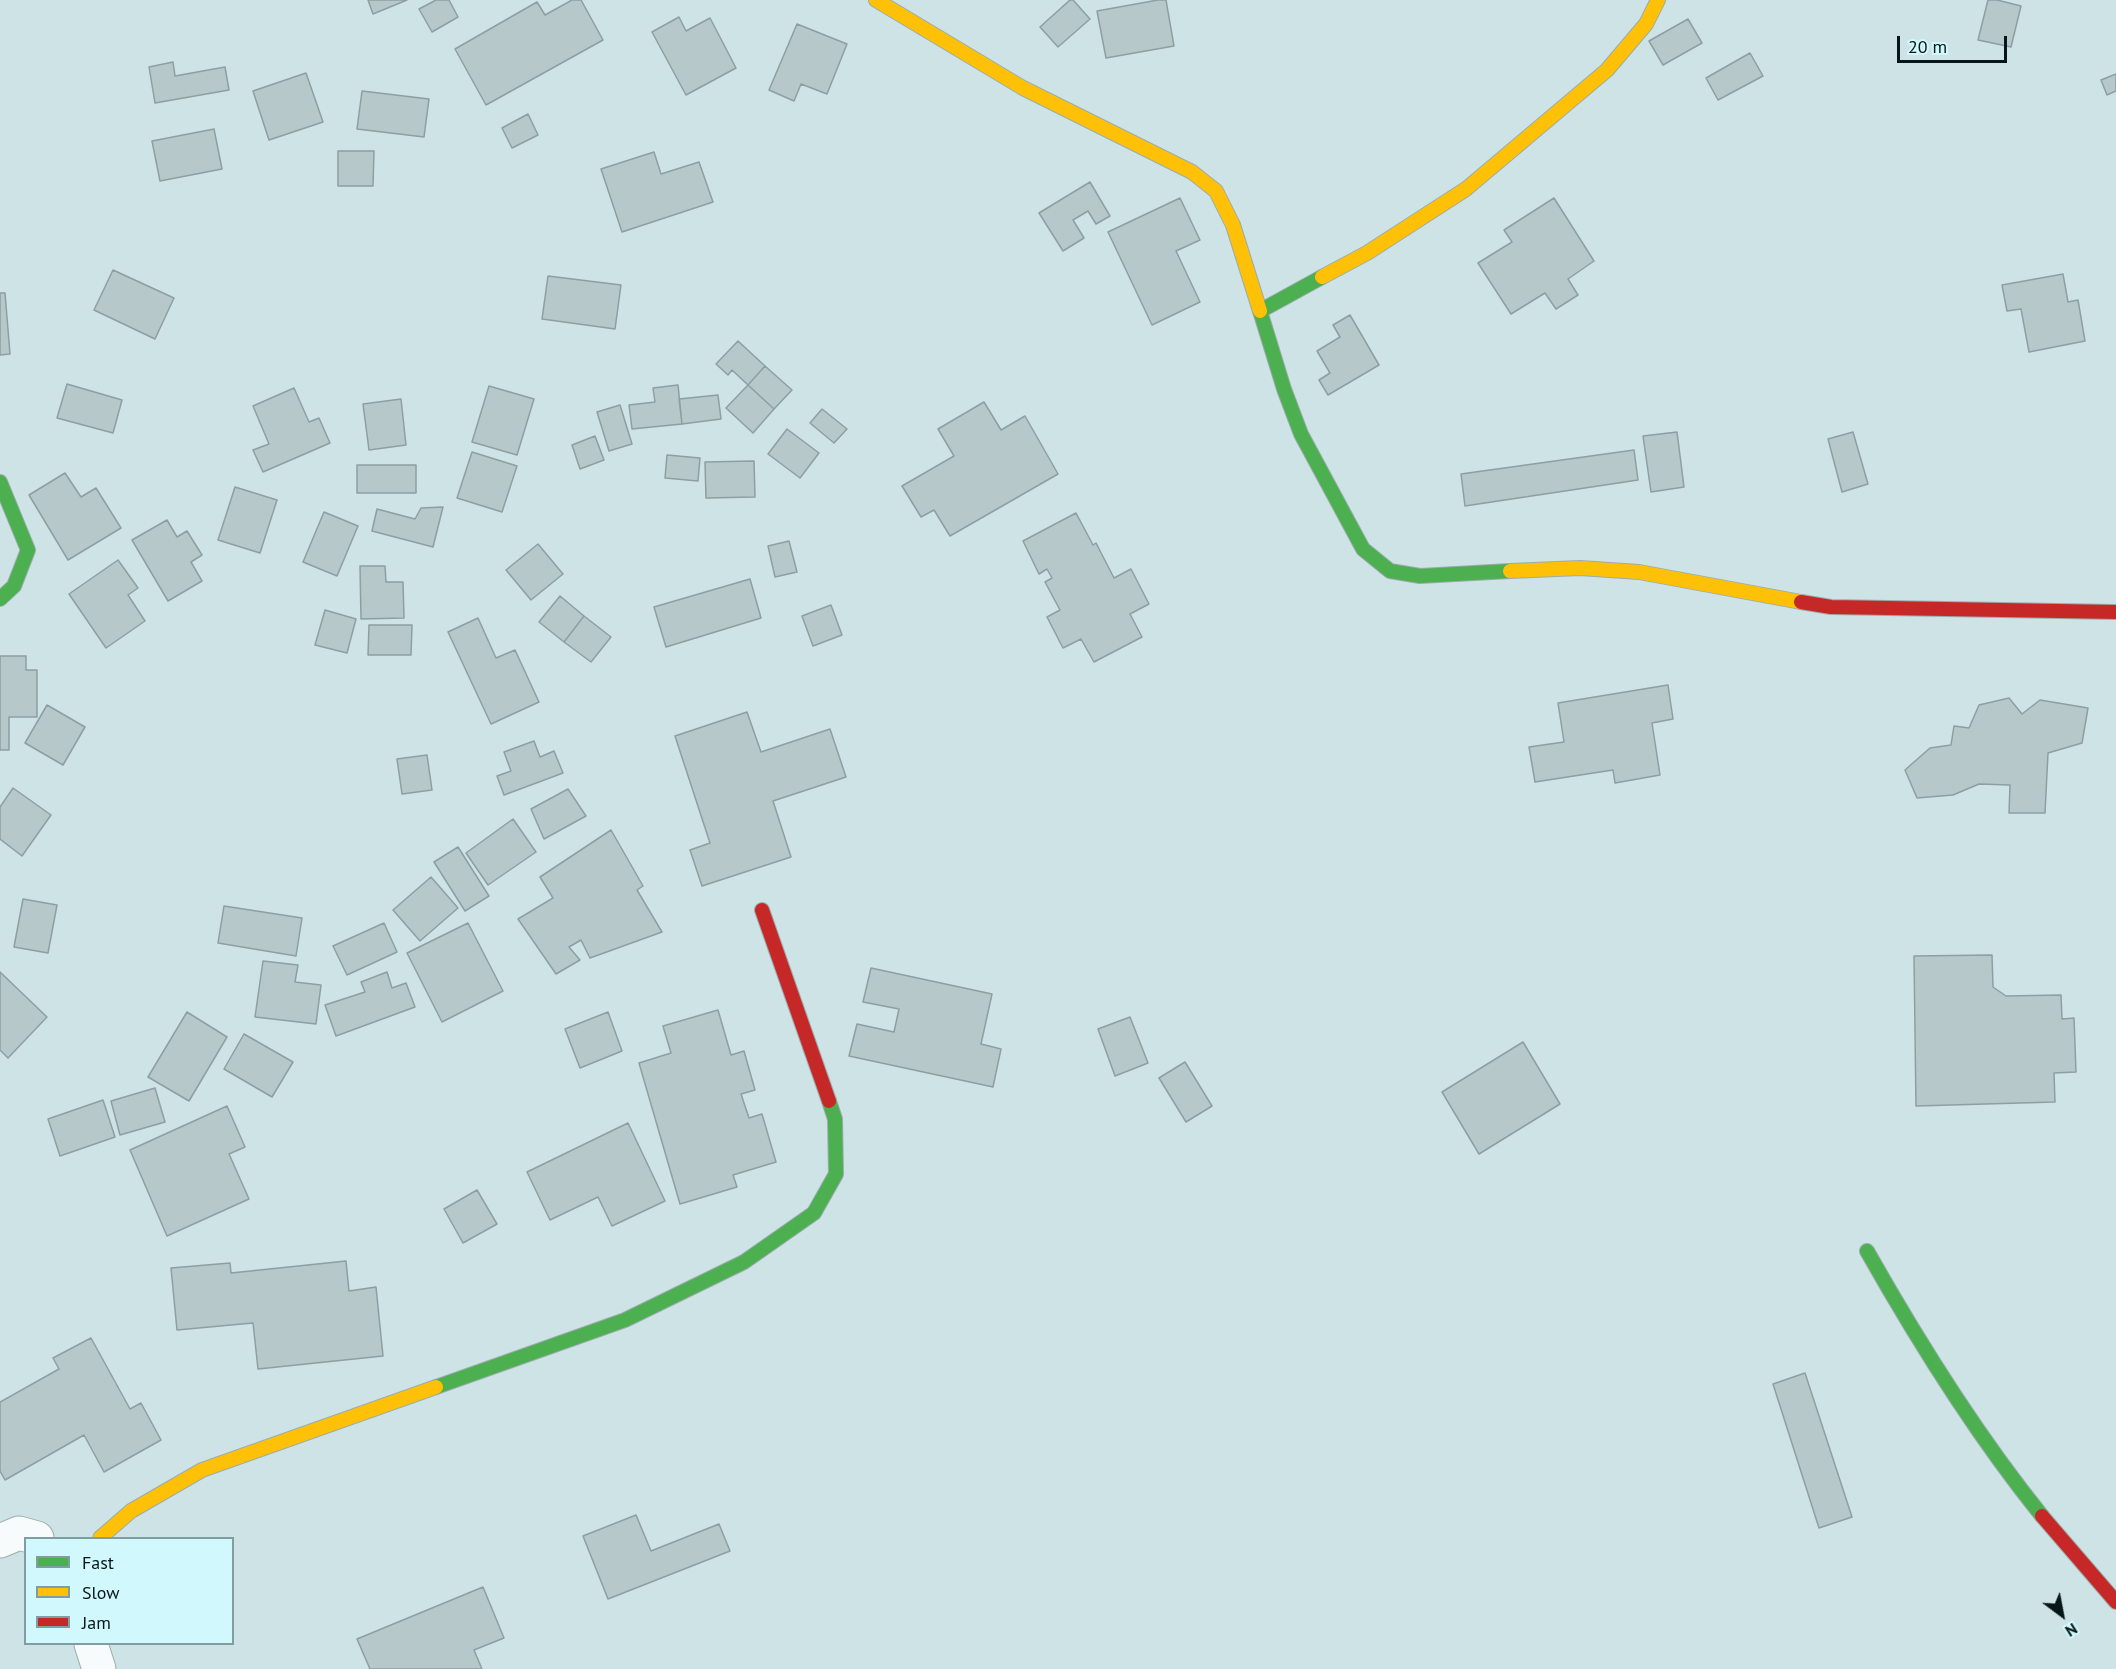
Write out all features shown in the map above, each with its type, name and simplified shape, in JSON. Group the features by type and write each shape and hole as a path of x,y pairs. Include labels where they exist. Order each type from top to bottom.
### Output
{"street":[{"path":"876,0 1023,88 1192,172 1216,191 1233,225 1284,389 1301,434 1363,549 1390,572 1420,576 1580,568 1639,572 1831,607 2116,612"},
{"path":"1260,311 1367,254 1466,189 1607,70 1646,24 1658,0"},
{"path":"0,482 28,550 14,586 0,599"},
{"path":"102,1537 131,1511 202,1470 625,1320 744,1262 814,1213 836,1174 835,1119 762,910"},
{"path":"1867,1251 1904,1316 1975,1425 2017,1484 2116,1602"},
{"path":"0,1540 20,1533 31,1537"},
{"path":"92,1645 99,1669"}],"building":[{"path":"368,0 407,0 373,14"},
{"path":"436,0 449,0 458,17 432,32 419,9"},
{"path":"572,0 581,0 603,40 486,105 455,49 537,2 545,15"},
{"path":"1070,0 1073,0 1090,19 1058,47 1040,27"},
{"path":"1166,0 1174,46 1106,58 1097,11"},
{"path":"1988,0 2021,6 2011,47 1978,40"},
{"path":"679,17 686,31 710,18 736,68 686,95 652,32"},
{"path":"1688,19 1702,43 1663,65 1649,41"},
{"path":"797,24 847,44 827,94 801,84 794,101 769,90"},
{"path":"1750,53 1763,76 1718,100 1706,78"},
{"path":"173,62 175,76 225,67 229,90 155,103 149,67"},
{"path":"306,73 323,122 269,140 253,91"},
{"path":"2116,74 2116,91 2107,95 2101,80"},
{"path":"362,91 429,99 424,137 357,129"},
{"path":"528,114 538,135 512,148 502,128"},
{"path":"214,129 222,169 160,181 152,141"},
{"path":"338,151 374,151 373,186 338,186"},
{"path":"654,152 661,174 699,162 713,202 622,232 601,169"},
{"path":"1090,182 1110,216 1096,224 1088,211 1073,220 1084,238 1063,251 1039,213"},
{"path":"1180,198 1200,240 1176,251 1200,302 1152,325 1108,232"},
{"path":"1554,198 1594,261 1568,279 1578,295 1556,309 1545,293 1511,314 1478,263 1512,242 1504,230"},
{"path":"113,270 174,298 155,339 94,310"},
{"path":"2063,274 2068,302 2078,300 2085,341 2029,352 2021,309 2007,311 2002,285"},
{"path":"548,276 621,285 615,329 542,319"},
{"path":"0,293 5,293 10,354 0,355"},
{"path":"1350,315 1379,365 1328,395 1319,380 1330,373 1317,351 1340,337 1333,325"},
{"path":"738,341 765,366 748,385 732,370 728,375 716,364"},
{"path":"765,366 792,390 774,409 748,385"},
{"path":"67,384 122,400 113,433 57,418"},
{"path":"678,385 682,424 632,429 629,405 655,402 653,388"},
{"path":"748,385 774,409 753,433 726,408"},
{"path":"489,386 534,399 517,455 472,442"},
{"path":"294,388 309,422 319,418 330,443 263,472 253,450 269,444 253,406"},
{"path":"718,395 721,419 682,424 679,399"},
{"path":"401,399 406,445 369,450 363,404"},
{"path":"984,402 1001,430 1025,416 1058,474 950,536 934,510 921,517 902,486 954,456 938,429"},
{"path":"620,405 632,444 609,451 597,412"},
{"path":"822,409 847,429 834,443 810,423"},
{"path":"787,429 819,453 800,478 768,454"},
{"path":"1677,432 1684,487 1651,492 1643,436"},
{"path":"1853,432 1868,484 1842,492 1828,439"},
{"path":"595,436 604,460 580,469 572,445"},
{"path":"1634,450 1638,480 1465,506 1461,474"},
{"path":"472,452 517,466 502,512 457,498"},
{"path":"667,455 700,458 698,481 665,478"},
{"path":"754,461 755,497 706,498 705,462"},
{"path":"357,465 416,465 416,493 357,493"},
{"path":"65,473 81,497 96,488 121,528 68,560 29,495"},
{"path":"235,487 277,500 260,553 218,540"},
{"path":"443,507 433,547 372,531 377,509 415,519 421,508"},
{"path":"324,512 358,526 337,576 303,562"},
{"path":"1076,513 1093,545 1096,543 1114,578 1131,569 1149,604 1130,614 1142,637 1094,662 1081,639 1063,648 1047,617 1060,610 1045,582 1052,578 1047,569 1039,574 1023,541"},
{"path":"167,520 177,537 187,531 202,555 191,562 202,581 168,601 132,540"},
{"path":"789,541 797,572 775,577 768,546"},
{"path":"538,544 563,574 531,600 506,570"},
{"path":"118,560 138,588 128,595 145,621 106,648 69,594"},
{"path":"360,566 385,566 386,582 403,582 404,618 361,619"},
{"path":"750,579 761,618 666,647 654,607"},
{"path":"560,596 584,616 564,642 539,622"},
{"path":"831,605 842,635 813,646 802,616"},
{"path":"325,610 356,619 347,653 315,645"},
{"path":"584,616 611,637 591,662 564,642"},
{"path":"478,618 496,658 515,650 539,702 491,724 448,632"},
{"path":"369,625 412,625 411,655 368,655"},
{"path":"0,656 26,656 26,670 37,670 37,717 9,717 9,750 0,750"},
{"path":"1668,685 1673,719 1652,723 1660,775 1615,783 1613,770 1535,782 1529,747 1564,742 1558,703"},
{"path":"2009,698 2022,714 2040,700 2088,708 2082,743 2048,753 2045,813 2009,813 2010,785 1979,784 1953,795 1917,798 1905,770 1930,748 1951,745 1954,726 1969,728 1979,705"},
{"path":"47,705 85,727 63,765 25,743"},
{"path":"747,712 761,752 830,729 846,777 773,801 791,857 702,886 690,850 710,843 675,736"},
{"path":"534,741 540,757 554,751 563,773 504,795 497,776 511,771 504,752"},
{"path":"427,755 432,790 402,794 397,759"},
{"path":"13,788 51,815 22,856 0,839 0,807"},
{"path":"568,789 586,816 544,839 531,809"},
{"path":"513,819 536,852 488,885 466,853"},
{"path":"611,830 643,886 637,890 662,932 590,958 581,940 569,947 580,960 556,974 518,919 553,898 540,877"},
{"path":"458,847 489,896 465,911 434,862"},
{"path":"431,877 458,908 420,941 393,910"},
{"path":"23,899 57,905 48,953 14,947"},
{"path":"224,906 302,918 296,956 218,943"},
{"path":"384,923 397,952 347,975 333,946"},
{"path":"468,923 503,991 442,1022 407,953"},
{"path":"1992,955 1993,987 2006,996 2061,995 2062,1019 2074,1018 2076,1072 2054,1073 2055,1102 1916,1106 1914,956"},
{"path":"263,961 298,965 295,982 321,985 316,1024 255,1017"},
{"path":"871,968 992,994 981,1044 1001,1049 993,1087 849,1056 857,1024 894,1032 899,1009 863,1002"},
{"path":"0,972 47,1017 8,1058 0,1050"},
{"path":"387,972 392,988 406,983 415,1007 336,1036 325,1005 365,992 361,982"},
{"path":"718,1010 731,1055 744,1051 755,1090 741,1094 749,1118 762,1114 776,1162 733,1175 737,1187 680,1204 639,1063 671,1053 663,1026"},
{"path":"187,1012 227,1037 189,1101 148,1077"},
{"path":"608,1012 622,1051 580,1068 565,1029"},
{"path":"1130,1017 1148,1063 1115,1076 1098,1029"},
{"path":"244,1034 293,1062 272,1097 224,1069"},
{"path":"1523,1042 1560,1104 1479,1154 1442,1092"},
{"path":"1185,1062 1212,1106 1186,1122 1159,1078"},
{"path":"155,1088 165,1122 120,1135 111,1101"},
{"path":"103,1100 115,1137 60,1156 48,1119"},
{"path":"227,1106 245,1147 229,1154 249,1199 167,1236 130,1150"},
{"path":"628,1123 665,1201 612,1226 598,1197 550,1220 527,1172"},
{"path":"477,1190 497,1224 463,1243 444,1209"},
{"path":"346,1261 349,1291 376,1287 383,1356 258,1369 253,1323 177,1330 171,1268 230,1263 231,1273"},
{"path":"91,1338 130,1409 141,1403 161,1440 104,1472 84,1435 5,1480 0,1471 0,1402 59,1369 53,1358"},
{"path":"1805,1373 1852,1517 1819,1528 1773,1384"},
{"path":"636,1515 651,1551 719,1524 730,1551 608,1599 583,1536"},
{"path":"483,1587 504,1638 474,1650 482,1669 370,1669 357,1639"}],"traffic: fast":[{"path":"1322,277 1260,311 1284,389 1301,434 1363,549 1390,571 1420,576 1510,571"},
{"path":"0,482 28,550 14,586 0,599"},
{"path":"436,1387 625,1320 744,1262 814,1213 836,1174 835,1119 829,1101"},
{"path":"1867,1251 1949,1387 2017,1485 2042,1516"}],"traffic: slow":[{"path":"876,0 1023,88 1192,172 1216,191 1233,225 1260,311"},
{"path":"1322,277 1367,253 1466,189 1607,70 1646,24 1658,0"},
{"path":"1510,571 1580,568 1639,572 1801,602"},
{"path":"101,1537 131,1511 202,1470 436,1387"}],"traffic: jam":[{"path":"1801,602 1831,607 2116,612"},
{"path":"762,910 829,1101"},
{"path":"2042,1516 2116,1602"}]}
